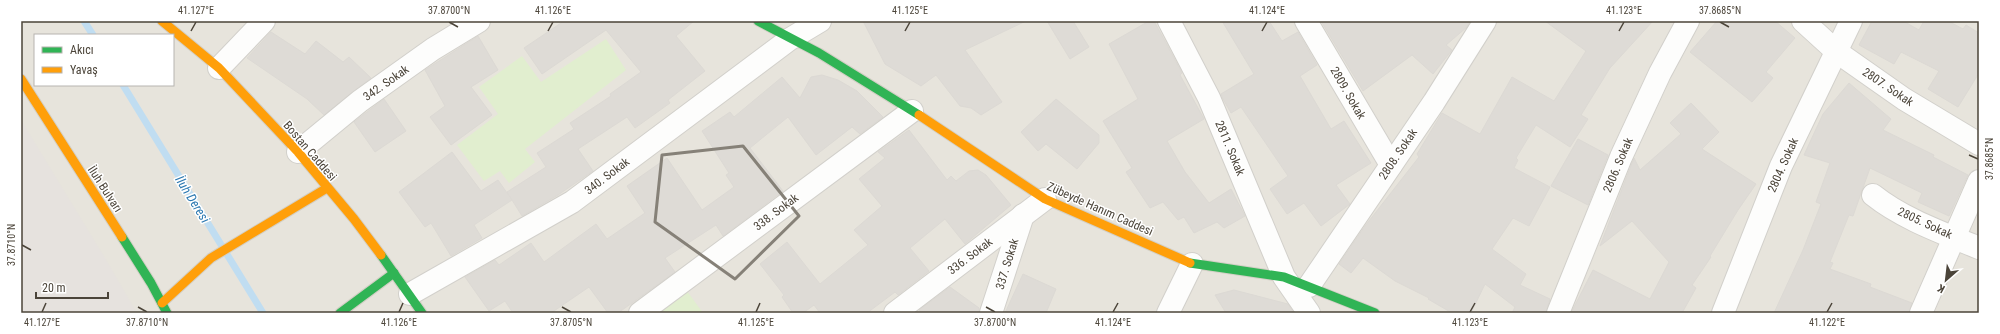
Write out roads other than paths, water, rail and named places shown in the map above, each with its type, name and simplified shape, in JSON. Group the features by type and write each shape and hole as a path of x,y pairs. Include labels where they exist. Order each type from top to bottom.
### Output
{"street":[{"name":"Bostan Caddesi","path":"162,21 219,68 298,152 354,219 410,294 422,313"},
{"path":"219,68 264,21"},
{"name":"342. Sokak","path":"298,152 360,101 433,49 478,21"},
{"name":"Zübeyde Hanım Caddesi","path":"758,21 819,53 912,111 1045,199 1192,264 1284,277 1375,313"},
{"name":"340. Sokak","path":"410,294 572,202 790,39 820,21"},
{"name":"2811. Sokak","path":"1169,21 1209,98 1284,277 1309,313"},
{"name":"2809. Sokak","path":"1306,21 1390,165"},
{"name":"2808. Sokak","path":"1310,286 1464,56 1485,21"},
{"name":"2806. Sokak","path":"1558,313 1621,157 1660,73 1688,21"},
{"name":"2807. Sokak","path":"1803,21 1836,52 1904,99 1979,144"},
{"name":"2804. Sokak","path":"1723,313 1781,166 1851,21"},
{"name":"İluh Bulvarı","path":"21,79 151,283 167,313"},
{"name":"338. Sokak","path":"640,313 912,111"},
{"path":"1922,313 1953,237 1979,182"},
{"path":"162,303 211,258 327,188"},
{"name":"2805. Sokak","path":"1874,195 1884,204 1913,219 1979,248"},
{"name":"336. Sokak","path":"895,313 1045,199"},
{"name":"337. Sokak","path":"991,313 1023,215"},
{"path":"1168,313 1192,264"},
{"path":"340,313 394,273"}],"waterway":[{"name":"İluh Deresi","path":"84,21 92,34"},
{"name":"İluh Deresi","path":"124,86 263,313"}]}
